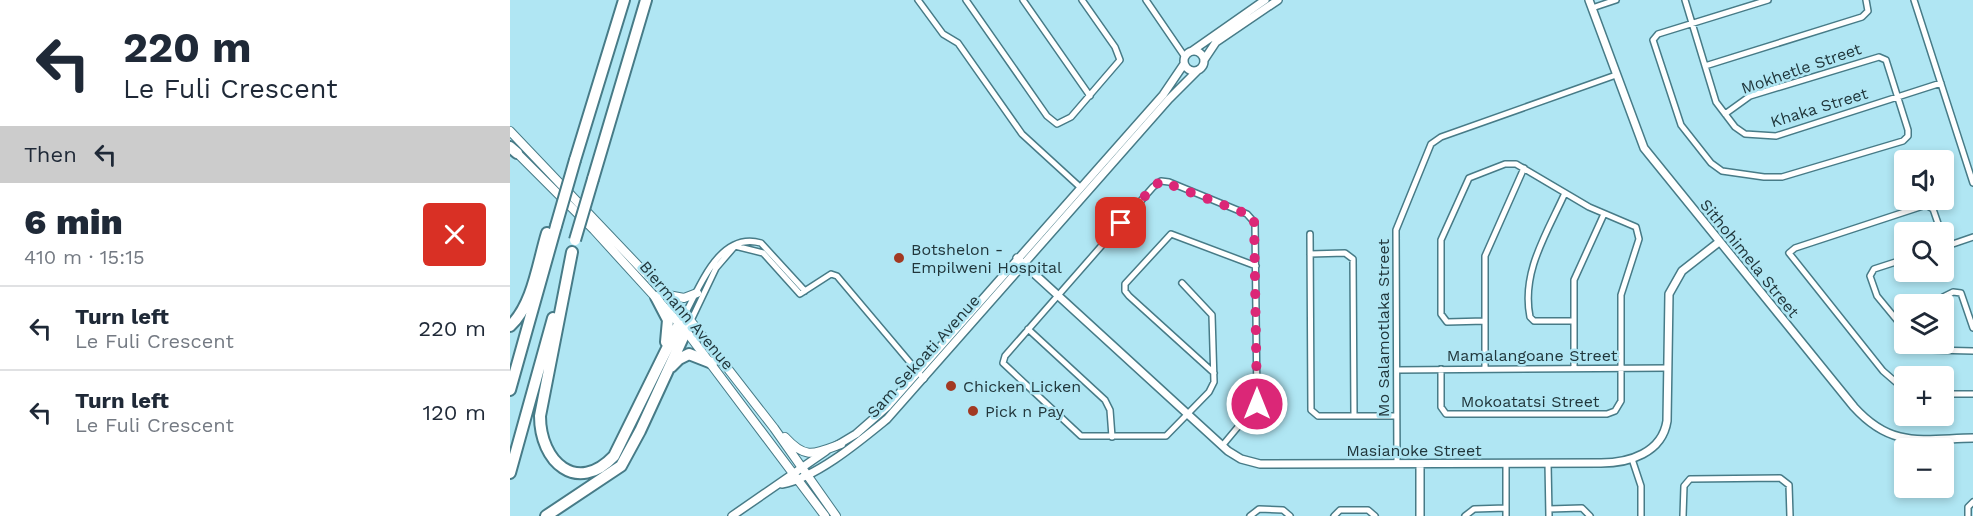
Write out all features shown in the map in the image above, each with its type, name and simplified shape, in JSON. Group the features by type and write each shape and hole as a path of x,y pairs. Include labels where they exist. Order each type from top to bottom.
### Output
{"highway":[{"path":"510,326 519,315 528,296 624,0"},
{"path":"510,472 646,0"},
{"path":"510,390 553,224"},
{"path":"572,252 540,416 541,439 553,460 574,473 595,471 606,464 620,445 664,351 685,322"},
{"path":"662,296 668,320 664,351"},
{"path":"546,516 621,466 664,376 685,322"},
{"path":"664,376 684,356 697,355 712,363"}],"main road":[{"name":"Biermann Avenue","path":"510,131 685,322 774,428 836,516"},
{"name":"Biermann Avenue","path":"512,149 662,296"},
{"path":"662,296 678,299 697,293"},
{"name":"Biermann Avenue","path":"685,322 712,363 825,516"},
{"path":"774,428 797,450 806,454 841,444"}],"street":[{"path":"918,0 943,34 958,43 1026,140 1081,188"},
{"path":"966,0 1047,116 1057,124 1068,120 1117,65 1120,57 1082,0"},
{"path":"1023,0 1090,96"},
{"path":"1146,0 1176,43 1188,56 1191,71 1197,71"},
{"name":"Sam Sekoati Avenue","path":"782,484 800,467 841,444 875,418 1163,95 1188,56 1264,0"},
{"path":"1188,56 1200,53 1204,60 1216,42 1278,0"},
{"path":"1590,4 1616,0"},
{"name":"Khaka Street","path":"1685,0 1716,102 1743,133 1769,137 1941,83"},
{"path":"1768,0 1656,35 1653,44 1681,126 1711,163 1722,171 1770,178 1782,177 1903,141 1907,137 1908,130 1897,97"},
{"path":"1705,66 1862,18 1869,9 1866,0"},
{"path":"1914,0 1973,183"},
{"name":"Sithohimela Street","path":"1590,4 1641,144 1848,401 1874,426 1893,437 1908,440 1973,438"},
{"name":"Mokhetle Street","path":"1725,114 1755,94 1876,57 1886,60 1897,97"},
{"name":"Sam Sekoati Avenue","path":"798,481 879,426 924,379 1169,99 1202,68 1204,60"},
{"name":"Mo Salamotlaka Street","path":"1397,464 1396,230 1431,144 1441,137 1616,75"},
{"path":"1485,321 1450,322 1442,319 1441,240 1469,178 1509,164 1524,168 1565,194 1604,214 1631,223 1639,235 1621,295 1622,368"},
{"path":"1485,369 1486,252 1524,168"},
{"path":"1182,283 1212,315 1214,386 1172,431 1163,437 1078,434 1003,366 1005,356 1028,329 1153,187 1161,181 1252,218 1256,227 1257,404 1222,446"},
{"path":"1565,194 1531,267 1528,309 1534,321 1573,321"},
{"path":"1894,382 1791,259 1791,250 1926,205 1934,209 1938,222"},
{"path":"1574,368 1575,275 1604,214"},
{"path":"1214,373 1129,296 1125,291 1125,284 1171,234 1256,266"},
{"path":"1310,234 1311,410 1318,416 1396,416"},
{"path":"1954,242 1973,237"},
{"path":"685,322 707,274 728,247 753,242 764,245 802,293"},
{"name":"Masianoke Street","path":"1017,258 1222,446 1237,457 1256,464 1618,463 1632,459 1654,446 1665,431 1668,368 1667,303 1670,290 1682,271 1719,242"},
{"path":"685,322 720,262 735,246 761,252 802,293"},
{"path":"1310,254 1344,253 1353,259 1354,416"},
{"path":"1894,263 1874,269 1870,276 1877,296 1894,317"},
{"path":"802,293 828,274 837,276 924,379"},
{"path":"1951,294 1961,293 1973,328"},
{"path":"1028,329 1105,400 1110,410 1112,437"},
{"path":"1954,351 1973,351"},
{"name":"Mokoatatsi Street","path":"1441,369 1441,407 1446,414 1577,415 1608,414 1617,409 1621,401 1622,368"},
{"name":"Mamalangoane Street","path":"1397,370 1668,368"},
{"path":"1954,394 1973,394"},
{"path":"1632,459 1641,486 1641,516"},
{"path":"1420,464 1420,516"},
{"path":"1506,464 1506,516"},
{"path":"1548,464 1549,516"},
{"path":"1683,516 1684,488 1690,479 1780,478 1786,479 1789,485 1790,516"},
{"path":"732,516 782,484 798,481"},
{"path":"1968,516 1969,506 1973,502"},
{"path":"1465,516 1474,509 1506,508"},
{"path":"1549,509 1579,508 1587,510 1590,516"},
{"path":"1250,516 1259,509 1283,510 1290,516"},
{"path":"1334,516 1340,510 1368,510 1375,516"}],"place":[{"name":"Botshelon - Empilweni Hospital","path":"899,258"},
{"name":"Chicken Licken","path":"951,386"},
{"name":"Pick n Pay","path":"973,411"}],"route":[{"path":"1121,223 1161,181 1169,182 1254,219 1256,227 1257,404"}]}
